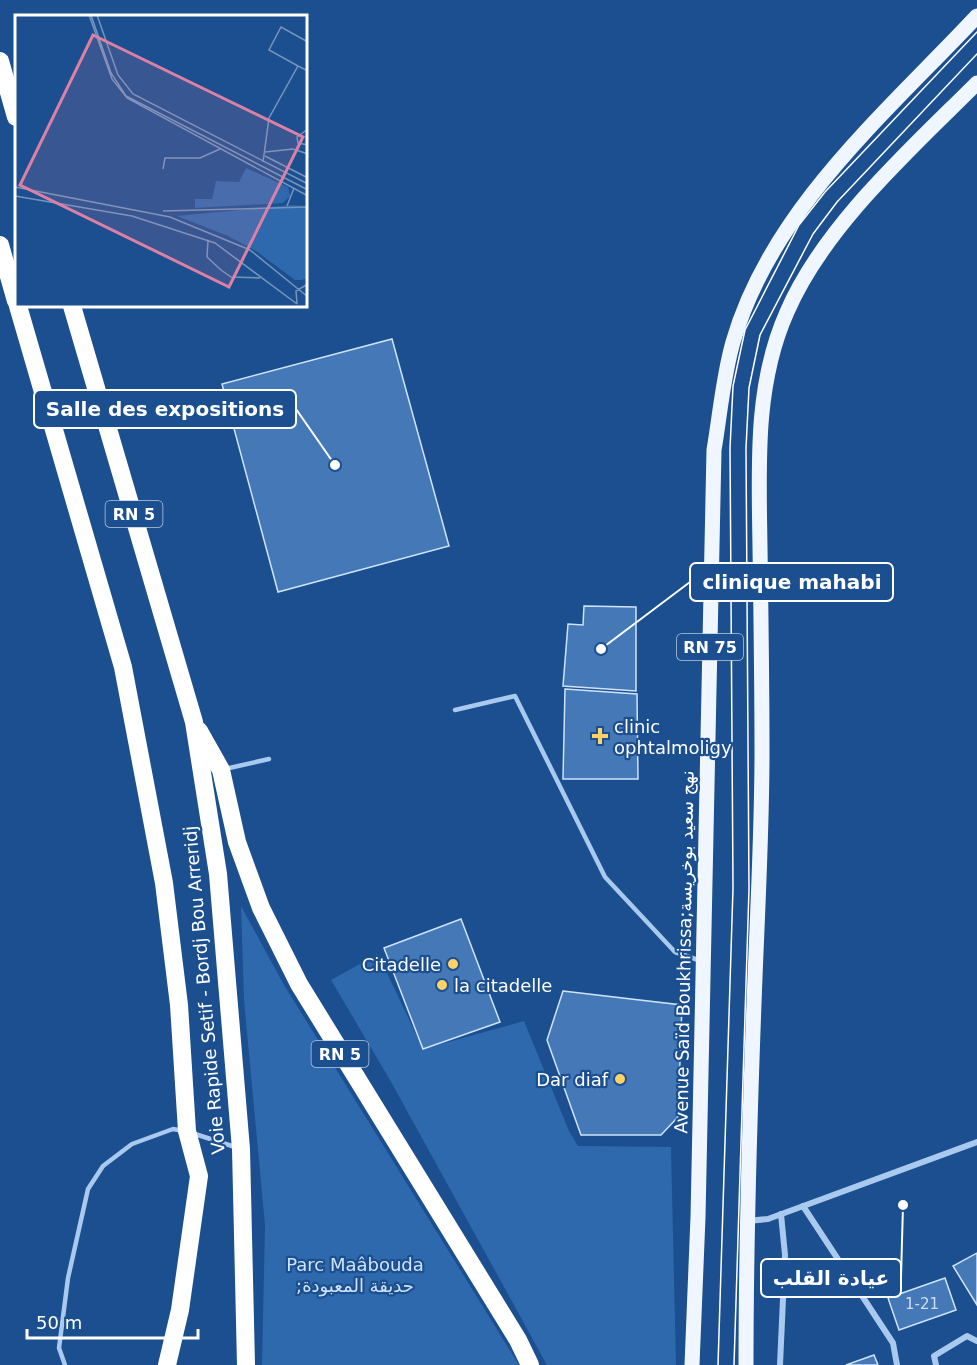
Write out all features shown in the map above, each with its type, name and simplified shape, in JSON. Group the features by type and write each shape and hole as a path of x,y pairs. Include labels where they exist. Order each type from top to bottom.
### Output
{"highway":[{"path":"0,62 15,114"},
{"path":"0,245 15,298"},
{"name":"Voie Rapide Setif - Bordj Bou Arreridj","path":"19,308 123,667 164,883 179,1005 187,1131 199,1176 180,1310 167,1365"},
{"name":"Voie Rapide Setif - Bordj Bou Arreridj","path":"73,308 194,722 218,874 241,1149 246,1365"},
{"name":"RN 5","path":"194,722 221,770 237,842 252,886 299,984 518,1340 530,1365"}],"main road":[{"name":"Avenue Saïd Boukhrissa;نهج سعيد بوخريسة","path":"692,1365 704,962 714,450 733,343 756,282 796,213 844,158 977,16"},
{"name":"RN 75","path":"746,1365 746,1221 762,754 759,469 761,417 769,362 800,284 832,235 917,142 977,83"}],"street":[{"path":"746,1221 768,1219 977,1142"},
{"path":"803,1206 893,1342 897,1365"},
{"path":"780,1365 785,1255 781,1214"},
{"path":"936,1365 934,1356 967,1336 977,1341"}],"lane":[{"path":"454,710 515,696 604,877 675,952 704,962"},
{"path":"221,770 269,759"},
{"path":"65,1365 59,1348 68,1278 88,1189 103,1166 132,1144 173,1129 187,1131 241,1149"}],"green space":[{"name":"Parc Maâbouda ;حديقة المعبودة","path":"241,906 284,985 519,1365 262,1365 265,1225 244,1000"},
{"path":"378,954 423,1049 524,1021 569,1131 578,1146 671,1147 676,1365 547,1365 390,1080 331,980"}],"building":[{"path":"392,339 449,546 278,592 222,384"},
{"path":"584,606 636,607 636,691 563,686 568,624 583,625"},
{"name":"clinic ophtalmoligy","path":"565,689 637,694 638,779 563,779"},
{"name":"la citadelle","path":"461,919 500,1022 423,1049 384,948"},
{"name":"Dar diaf","path":"563,991 682,1005 678,1117 661,1135 581,1135 547,1040"},
{"path":"977,1253 977,1305 953,1266"},
{"path":"945,1278 956,1310 899,1330 888,1298"},
{"path":"874,1355 878,1365 846,1365"}],"tram line":[{"path":"718,1365 733,888 730,448 733,386 745,330 799,225 825,192 977,32"},
{"path":"734,1365 749,889 746,448 749,388 760,335 813,234 837,202 977,54"}],"place":[{"name":"Salle des expositions","path":"335,465"},
{"name":"clinique mahabi","path":"601,649"},
{"name":"clinic ophtalmoligy","path":"600,736"},
{"name":"Citadelle","path":"453,964"},
{"name":"la citadelle","path":"442,985"},
{"name":"Dar diaf","path":"620,1079"},
{"name":"عيادة القلب","path":"903,1205"}]}
